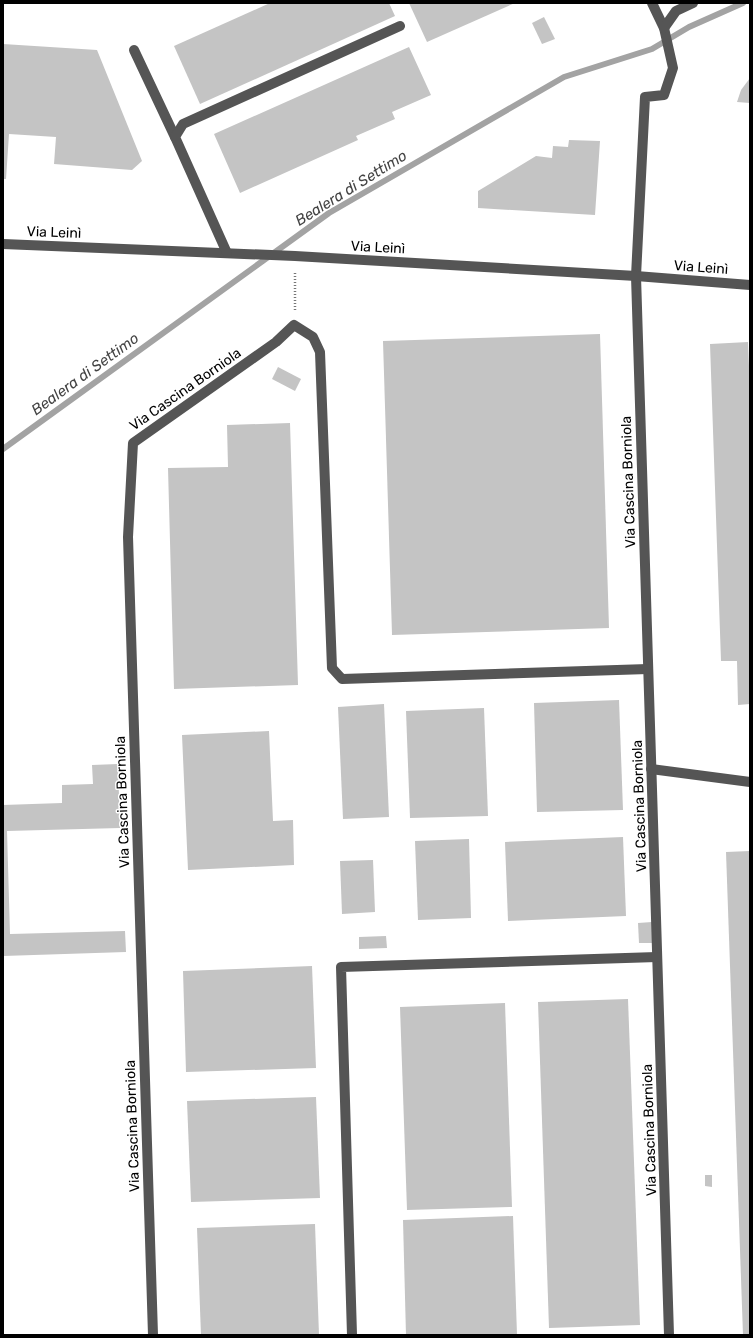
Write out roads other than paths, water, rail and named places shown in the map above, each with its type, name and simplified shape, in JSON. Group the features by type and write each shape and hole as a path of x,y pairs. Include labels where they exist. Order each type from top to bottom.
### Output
{"street":[{"path":"652,3 664,28 676,11 693,3"},
{"path":"175,137 183,124 400,26"},
{"name":"Via Cascina Borniola","path":"664,28 673,68 664,95 644,97 636,276 669,1335"},
{"path":"134,50 227,253"},
{"name":"Via Leinì","path":"3,244 295,256 636,276 750,285"},
{"name":"Via Cascina Borniola","path":"153,1335 128,537 133,443 276,342 294,325 313,337 320,352 332,668 342,679 648,669"},
{"path":"651,769 750,782"},
{"path":"352,1335 341,967 657,957"}],"waterway":[{"name":"Bealera di Settimo","path":"3,449 329,213 564,77 652,49 689,27 743,3"}]}
